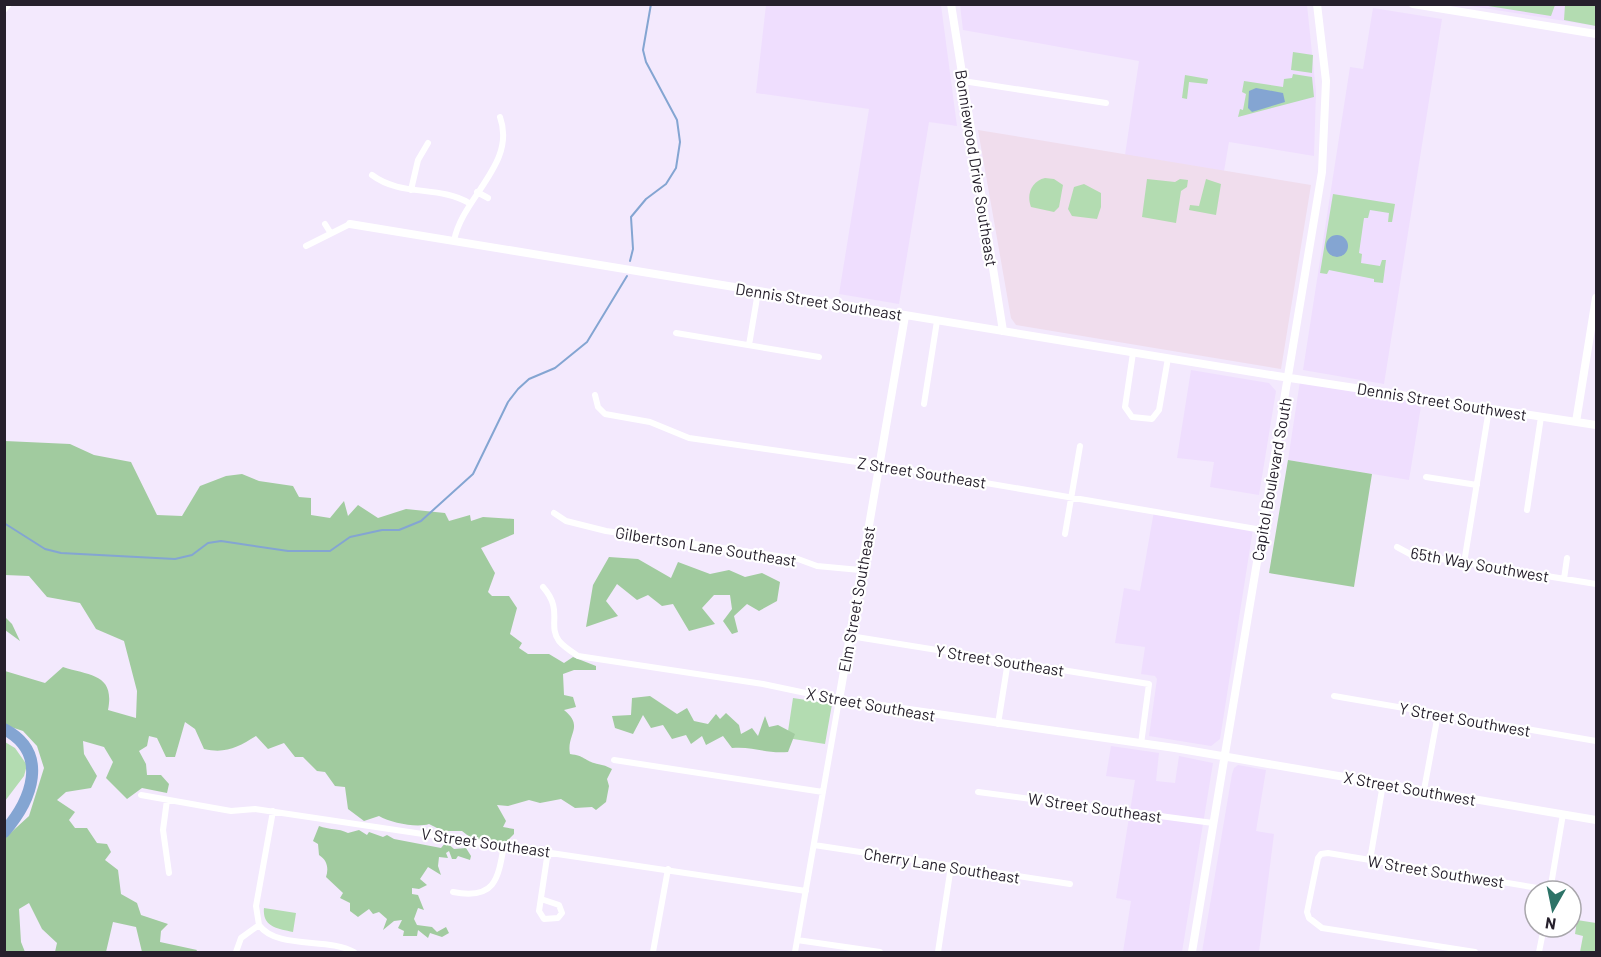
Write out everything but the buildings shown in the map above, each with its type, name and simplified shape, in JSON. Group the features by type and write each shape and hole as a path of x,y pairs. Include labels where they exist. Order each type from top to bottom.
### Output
{"street":[{"path":"4,10 9,4"},
{"name":"Bonniewood Drive Southeast","path":"951,4 986,212 1003,332"},
{"name":"Capitol Boulevard South","path":"1192,952 1319,191 1326,132 1326,81 1317,4"},
{"path":"1413,4 1596,34"},
{"path":"963,81 1106,103"},
{"path":"454,241 459,221 502,152 504,133 500,117"},
{"path":"411,190 418,160 428,144"},
{"path":"372,175 390,186 454,196 469,203"},
{"path":"477,192 488,198"},
{"path":"325,224 330,232"},
{"path":"306,246 350,224"},
{"name":"Dennis Street Southeast","path":"350,224 1288,378"},
{"path":"749,345 758,292"},
{"path":"1576,422 1596,298"},
{"name":"Elm Street Southeast","path":"795,952 905,316"},
{"path":"924,404 937,321"},
{"path":"676,333 819,357"},
{"path":"1133,353 1125,407 1132,417 1138,418 1152,419 1159,410 1168,358"},
{"name":"Dennis Street Southwest","path":"1288,378 1596,425"},
{"name":"Z Street Southeast","path":"595,395 598,407 605,414 650,422 689,438 879,465 1262,530"},
{"path":"1464,563 1489,409"},
{"path":"1527,510 1541,417"},
{"path":"1065,534 1080,446"},
{"path":"1426,477 1477,485"},
{"name":"Gilbertson Lane Southeast","path":"554,513 566,521 606,531 798,559 817,566 861,570"},
{"name":"65th Way Southwest","path":"1397,547 1410,554 1596,584"},
{"name":"65th Way Southwest","path":"1564,579 1567,558"},
{"name":"X Street Southeast","path":"543,587 554,601 555,633 560,641 585,658 763,684 839,700 1224,756"},
{"name":"Y Street Southeast","path":"850,636 1149,684 1141,744"},
{"path":"998,724 1008,661"},
{"name":"Y Street Southwest","path":"1334,696 1596,741"},
{"path":"1424,790 1438,714"},
{"name":"X Street Southwest","path":"1224,756 1596,820"},
{"path":"614,760 823,792"},
{"path":"1370,860 1383,784"},
{"name":"W Street Southeast","path":"978,792 1213,824"},
{"name":"V Street Southeast","path":"141,795 231,811 255,809 806,891"},
{"path":"167,800 163,830 169,873"},
{"path":"273,812 256,906 259,925 275,937 343,947 354,952"},
{"path":"1552,879 1563,814"},
{"path":"453,892 472,894 491,887 499,877 504,845"},
{"name":"Cherry Lane Southeast","path":"814,845 1070,884"},
{"path":"541,898 548,851"},
{"name":"W Street Southwest","path":"1475,952 1322,928 1315,924 1307,912 1316,862 1321,854 1370,860 1523,886"},
{"path":"938,952 951,866"},
{"path":"653,952 668,869"},
{"path":"236,952 241,938 259,925"},
{"path":"797,940 880,952"}],"shaded area":[{"path":"766,5 941,5 957,126 929,122 899,304 839,294 869,109 756,93"},
{"path":"960,5 1307,5 1316,91 1314,156 1229,142 1224,171 1125,155 1139,61 963,30"},
{"path":"1464,5 1596,5 1596,26"},
{"path":"1373,8 1442,19 1384,384 1303,370 1350,67 1363,69"},
{"path":"978,130 1311,185 1281,369 1016,325 1011,318"},
{"path":"1191,370 1269,383 1276,391 1259,495 1210,487 1214,462 1177,458"},
{"path":"1300,381 1422,400 1409,480 1288,460"},
{"path":"1154,511 1253,529 1220,739 1211,746 1149,736 1157,679 1155,676 1141,674 1145,647 1115,643 1124,588 1140,591"},
{"path":"1111,746 1159,753 1156,781 1175,783 1179,756 1213,763 1182,952 1123,952 1131,901 1116,898 1135,780 1106,776"},
{"path":"1238,765 1266,770 1256,831 1274,834 1259,952 1202,952 1232,774"}],"green space":[{"path":"1482,5 1555,5 1551,16"},
{"path":"1565,5 1596,5 1596,26 1564,20"},
{"path":"1293,52 1313,55 1312,73 1291,70"},
{"path":"1293,74 1312,77 1314,97 1238,117 1240,109 1243,110 1246,94 1242,92 1244,81 1283,87 1284,79 1292,78"},
{"path":"1185,75 1208,79 1207,84 1189,82 1187,99 1182,98"},
{"path":"1045,178 1054,179 1063,185 1059,207 1054,212 1031,207 1029,197 1031,189"},
{"path":"1147,179 1175,182 1180,179 1188,180 1187,187 1181,191 1176,223 1142,217"},
{"path":"1206,179 1221,184 1216,215 1189,210 1190,205 1199,206"},
{"path":"1084,184 1101,193 1101,207 1097,219 1072,216 1068,209 1074,187"},
{"path":"1333,194 1395,204 1392,222 1388,222 1389,213 1370,210 1368,218 1364,218 1359,253 1362,254 1361,263 1380,266 1382,260 1386,260 1383,283 1329,270 1327,274 1320,273"},
{"path":"5,441 70,444 94,455 131,462 157,515 182,516 200,486 226,476 242,474 259,481 293,486 299,497 311,498 311,515 330,518 344,501 348,516 358,505 378,518 406,509 445,513 449,521 470,515 471,521 483,517 514,519 514,534 481,548 495,573 488,592 492,596 509,596 517,608 510,634 522,643 519,648 528,654 549,654 564,663 573,657 596,666 596,670 574,670 563,674 564,695 573,697 576,707 564,710 570,716 574,726 569,747 570,754 612,769 607,779 609,786 606,802 596,810 592,807 575,808 561,799 540,803 529,800 508,806 497,805 506,821 503,827 514,829 514,834 504,844 471,838 462,831 443,831 429,824 404,824 379,816 364,821 348,809 345,787 335,786 325,772 317,771 303,757 295,757 284,743 268,749 256,736 231,749 219,751 204,749 195,729 185,722 175,757 166,757 157,738 149,736 147,746 139,751 146,764 147,775 161,775 169,784 167,793 142,788 127,799 106,778 113,762 104,747 83,741 84,754 97,776 91,788 66,792 57,800 75,812 69,820 75,828 87,828 97,843 107,844 111,852 105,860 118,870 121,894 137,903 141,915 168,924 161,931 160,942 197,950 196,952 142,952 136,927 113,922 106,952 55,952 57,943 42,929 29,903 19,909 21,942 25,952 5,952 5,838 29,816 44,768 37,746 23,731 5,725 5,671 45,683 63,667 91,675 99,678 108,689 108,710 136,718 137,691 124,641 96,629 80,603 47,597 29,576 5,575"},
{"path":"1288,460 1372,474 1354,587 1269,573"},
{"path":"609,557 638,559 671,578 678,562 710,574 729,570 745,577 762,573 780,582 777,601 759,611 747,604 734,616 738,632 732,634 723,621 732,609 730,595 714,595 702,608 715,624 689,631 673,604 662,606 648,595 637,600 617,584 606,601 618,616 586,627 593,585"},
{"path":"4,616 12,624 20,641 5,630"},
{"path":"650,696 677,714 687,708 694,721 708,724 716,714 720,719 726,713 739,725 741,734 752,728 758,736 765,716 769,727 778,725 795,734 788,752 780,752 732,748 723,736 706,745 702,736 691,744 686,735 672,739 663,725 651,728 643,715 633,734 615,728 612,716 631,715 632,698"},
{"path":"793,698 832,704 825,744 787,738"},
{"path":"5,742 15,748 27,765 24,776 5,801"},
{"path":"319,826 348,833 359,830 367,835 369,832 383,837 387,835 394,839 441,848 446,842 454,849 466,848 471,856 470,860 458,856 452,859 449,851 446,853 448,858 439,857 438,866 441,875 428,867 420,879 427,885 419,889 412,888 412,894 418,895 424,910 418,908 414,919 417,925 432,927 437,932 446,927 449,933 442,937 430,933 428,938 418,930 417,936 403,936 404,931 398,928 402,920 394,921 383,930 387,919 379,912 373,914 369,909 358,917 350,911 350,903 340,898 343,893 326,877 327,864 319,855 318,844 313,841"},
{"path":"264,908 296,913 293,932 268,923"},
{"path":"1583,921 1596,923 1596,952 1580,952"}],"water":[{"path":"1256,88 1283,93 1285,102 1252,112 1248,108 1249,91"},
{"path":"1333,235 1341,235 1348,242 1348,250 1341,257 1333,257 1326,250 1326,242"}],"waterway":[{"path":"630,261 633,249 631,217 646,199 666,184 676,168 680,142 677,120 646,62 643,50 651,4"},
{"path":"4,523 45,549 61,553 175,559 192,555 208,543 221,541 288,551 330,551 350,537 382,530 399,530 421,521 473,474 508,402 518,389 529,379 555,368 587,342 627,276"},
{"path":"4,729 18,739 27,751 32,764 32,778 28,792 22,806 4,832"}]}
